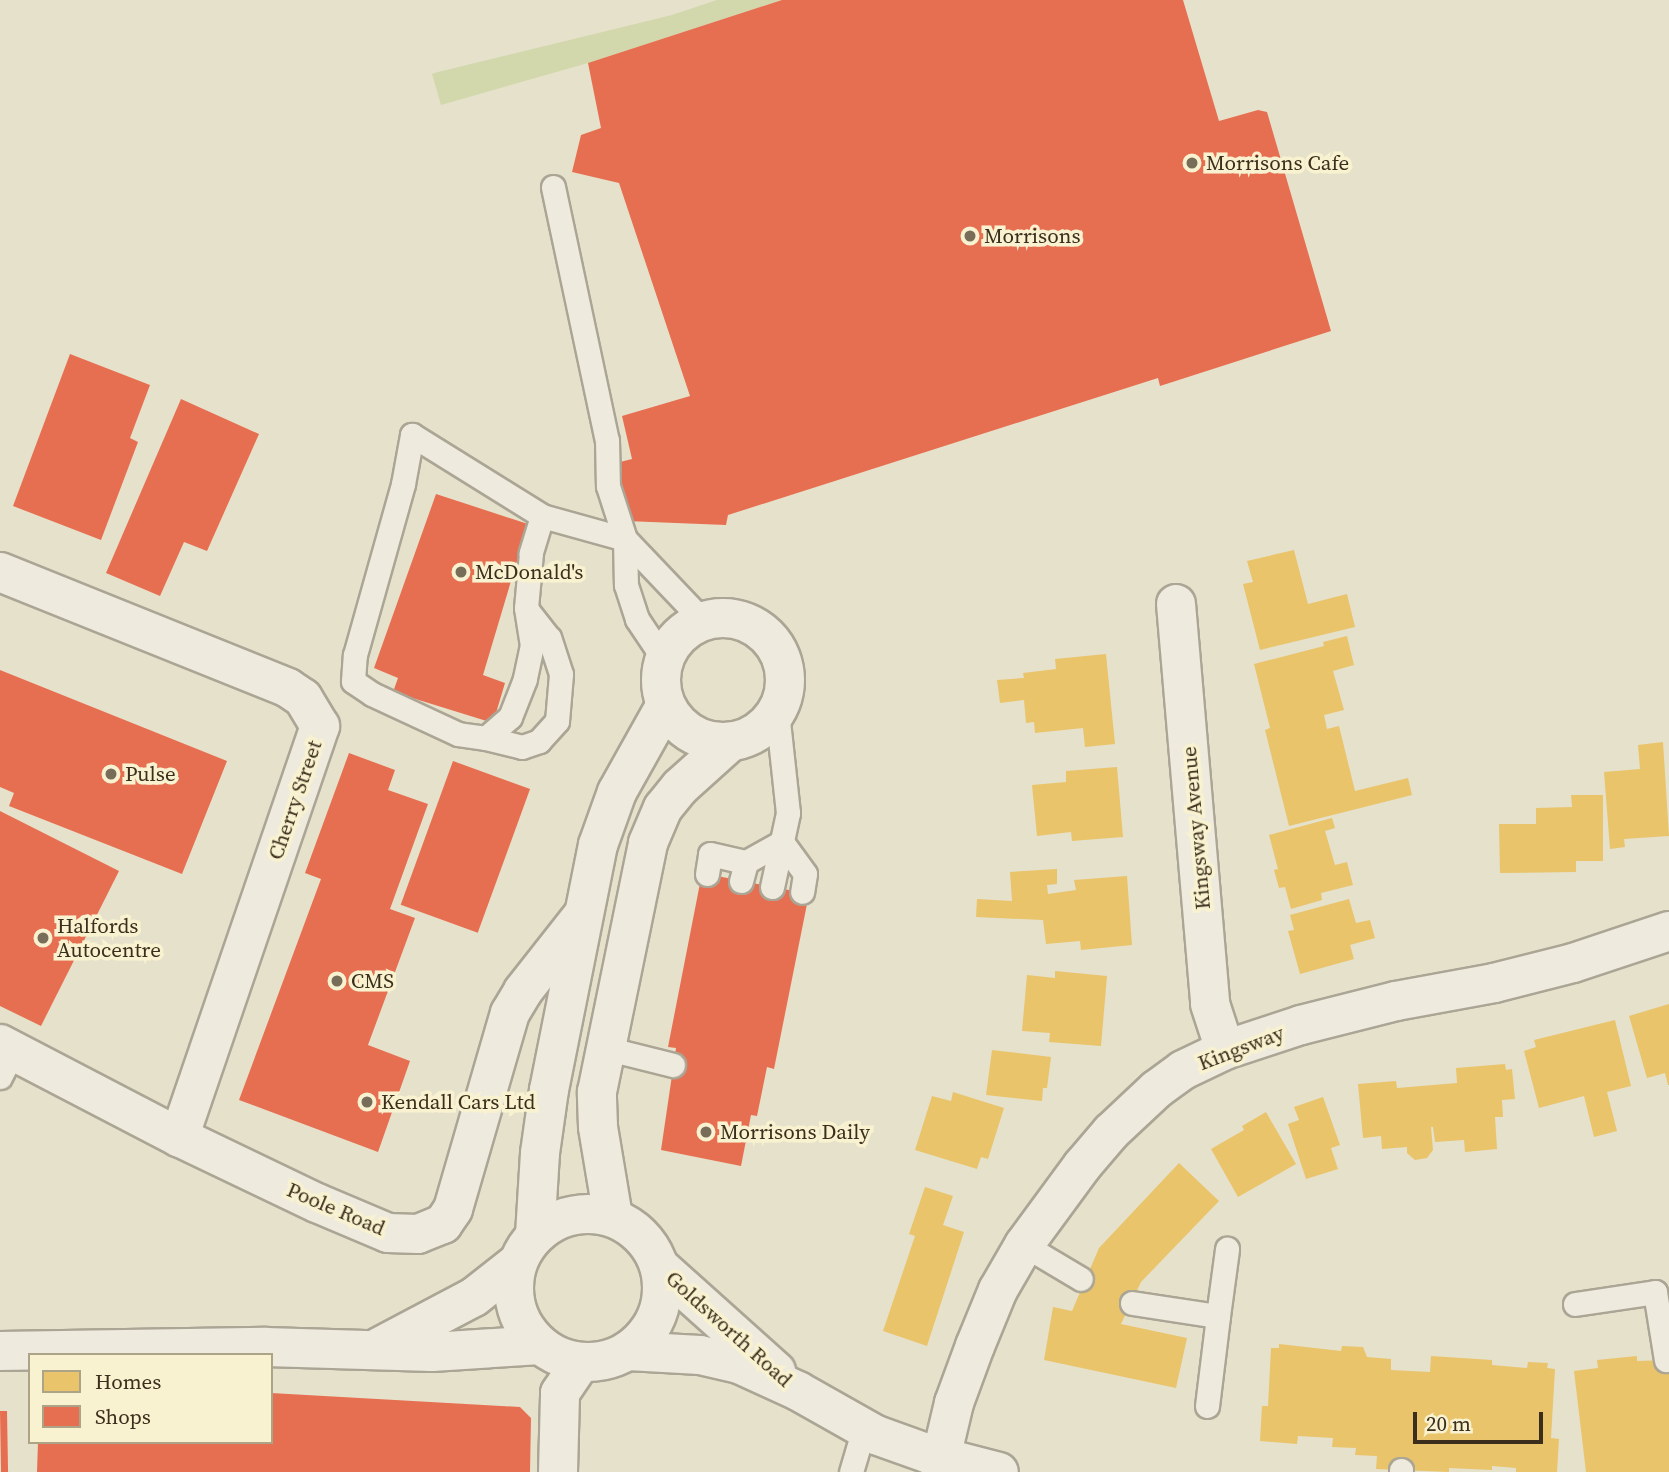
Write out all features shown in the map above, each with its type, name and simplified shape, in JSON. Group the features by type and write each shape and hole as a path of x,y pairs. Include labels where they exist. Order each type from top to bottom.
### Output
{"street":[{"name":"Cherry Street","path":"0,572 288,688 303,698 320,726 179,1137"},
{"name":"Kingsway Avenue","path":"1176,604 1210,1004 1225,1050"},
{"path":"613,1217 598,1127 597,1093 648,843 663,808 680,786 729,743 750,737 763,728 778,711 786,686 784,664 773,642 757,628 740,620 719,617 683,631 663,658 660,685 665,706 680,726 699,738 729,743"},
{"path":"377,1348 474,1297 526,1249 567,1216 590,1212 613,1217 650,1245 660,1266 663,1290 658,1314 646,1334 628,1351 606,1361 581,1362 558,1356 540,1345 526,1330 516,1311 513,1287 526,1249 549,1090 598,845 617,792 665,706"},
{"name":"Poole Road","path":"4,1057 388,1233 431,1231 443,1224 453,1209 496,1052 510,1013 523,991 582,916"},
{"name":"Kingsway","path":"950,1464 954,1404 998,1290 1024,1245 1070,1181 1136,1107 1183,1070 1225,1050 1328,1018 1573,963 1669,931"},
{"name":"Goldsworth Road","path":"660,1266 798,1391"},
{"path":"0,1351 377,1348 432,1352 540,1345"},
{"name":"Goldsworth Road","path":"628,1351 700,1355 739,1364 798,1391 864,1428 950,1464 999,1472"},
{"path":"558,1472 560,1393 581,1362"}],"lane":[{"path":"553,187 607,440 608,486 625,539 626,585 637,618 663,658"},
{"path":"526,608 549,638 561,674 557,721 539,741 522,747 458,734 372,694 354,681 355,655 371,604 412,435 542,516 625,539 703,621"},
{"path":"486,738 510,717 525,679 532,645 526,608 531,553 542,516"},
{"path":"772,887 788,813 778,711"},
{"path":"707,874 710,854 743,871 782,842"},
{"path":"782,842 805,874 802,892"},
{"path":"605,1048 670,1059"},
{"path":"1024,1245 1081,1279"},
{"path":"1207,1406 1227,1249"},
{"path":"1575,1304 1655,1292 1666,1360"},
{"path":"1132,1303 1218,1316"},
{"path":"851,1472 864,1428"}],"green space":[{"path":"717,0 782,0 588,63 441,105 432,74 672,15"}],"building: Homes":[{"path":"1294,550 1308,604 1347,594 1355,627 1260,650 1243,584 1253,582 1247,561"},
{"path":"1347,636 1354,665 1333,671 1344,710 1324,715 1327,729 1339,726 1355,791 1408,778 1412,795 1289,826 1265,730 1270,728 1254,664 1324,646 1323,642"},
{"path":"1106,654 1115,744 1085,747 1083,728 1035,733 1034,722 1026,723 1024,700 1000,703 997,680 1024,678 1023,673 1056,669 1055,659"},
{"path":"1663,742 1669,836 1624,839 1625,847 1610,849 1604,772 1640,769 1638,745"},
{"path":"1117,767 1123,837 1072,841 1071,832 1037,836 1032,785 1066,782 1066,771"},
{"path":"1571,795 1603,795 1603,861 1576,861 1576,872 1500,873 1499,824 1536,824 1536,808 1572,807"},
{"path":"1332,818 1335,828 1325,831 1335,865 1347,862 1353,885 1321,893 1322,900 1291,909 1285,887 1279,888 1274,870 1278,869 1269,835"},
{"path":"1057,869 1057,884 1047,885 1048,894 1076,890 1074,880 1127,876 1132,945 1081,950 1080,941 1046,944 1043,920 976,917 977,899 1012,901 1010,872"},
{"path":"1349,899 1356,923 1370,920 1375,938 1350,945 1354,959 1300,974 1288,931 1294,930 1290,915"},
{"path":"1055,971 1107,976 1101,1046 1049,1042 1050,1033 1022,1031 1027,975 1055,978"},
{"path":"1669,1004 1668,1085 1665,1073 1647,1078 1629,1016"},
{"path":"1615,1020 1631,1086 1607,1092 1617,1131 1594,1137 1584,1096 1539,1108 1524,1051 1536,1047 1534,1040"},
{"path":"992,1050 1051,1057 1047,1088 1043,1088 1042,1101 986,1095"},
{"path":"1505,1064 1506,1070 1512,1069 1515,1099 1502,1100 1503,1117 1495,1117 1497,1149 1465,1152 1464,1140 1435,1142 1431,1127 1433,1150 1427,1158 1415,1160 1407,1153 1407,1147 1382,1149 1381,1136 1363,1138 1358,1084 1396,1081 1397,1088 1457,1083 1456,1068"},
{"path":"953,1092 1004,1108 988,1159 981,1157 977,1169 915,1150 932,1096 951,1101"},
{"path":"1323,1097 1340,1145 1331,1148 1338,1169 1306,1179 1288,1124 1299,1120 1294,1107"},
{"path":"1266,1112 1296,1164 1238,1197 1211,1149 1244,1130 1242,1126"},
{"path":"1179,1163 1219,1201 1141,1282 1121,1324 1187,1338 1176,1388 1044,1360 1053,1307 1072,1311 1099,1248"},
{"path":"925,1187 953,1196 943,1225 964,1232 927,1346 883,1331 915,1236 909,1234"},
{"path":"1279,1344 1341,1351 1342,1346 1363,1347 1367,1357 1391,1359 1391,1370 1430,1372 1431,1356 1492,1360 1492,1365 1527,1368 1528,1362 1548,1363 1547,1368 1555,1369 1551,1438 1559,1439 1557,1472 1516,1472 1516,1468 1492,1466 1492,1470 1449,1468 1449,1472 1376,1469 1377,1456 1355,1455 1356,1448 1332,1447 1333,1438 1298,1436 1297,1444 1260,1441 1262,1406 1268,1406 1271,1348 1279,1348"},
{"path":"1637,1356 1637,1361 1669,1360 1669,1472 1586,1472 1574,1371 1598,1368 1597,1360"}],"building: Shops":[{"name":"Morrisons","path":"782,0 1183,0 1219,121 1258,110 1267,112 1331,331 1160,386 1158,378 728,515 726,525 626,521 616,463 632,459 622,416 690,396 619,183 572,172 581,135 601,128 588,63"},
{"path":"70,354 150,385 130,438 138,442 101,540 13,506"},
{"path":"181,399 259,434 207,551 184,542 160,596 106,573"},
{"name":"McDonald's","path":"436,494 528,524 483,675 505,683 493,723 393,692 398,678 374,668"},
{"name":"Pulse","path":"0,670 227,761 182,874 9,806 14,793 0,787"},
{"name":"CMS","path":"349,753 395,770 388,790 428,804 390,909 415,918 368,1045 410,1061 378,1152 239,1100 321,879 305,873"},
{"path":"453,761 530,789 478,933 401,905"},
{"name":"Halfords Autocentre","path":"0,811 119,871 41,1026 0,1006"},
{"path":"702,873 809,894 774,1069 767,1067 757,1116 751,1115 741,1166 661,1150 676,1048 668,1047"},
{"path":"273,1393 520,1407 531,1418 530,1472 37,1472 38,1444 273,1444"},
{"path":"0,1411 7,1411 8,1472 1,1472"}],"place":[{"name":"Morrisons Cafe","path":"1192,163"},
{"name":"Morrisons","path":"970,236"},
{"name":"McDonald's","path":"461,572"},
{"name":"Pulse","path":"111,774"},
{"name":"Halfords Autocentre","path":"43,938"},
{"name":"CMS","path":"337,981"},
{"name":"Kendall Cars Ltd","path":"367,1102"},
{"name":"Morrisons Daily","path":"706,1132"}]}
